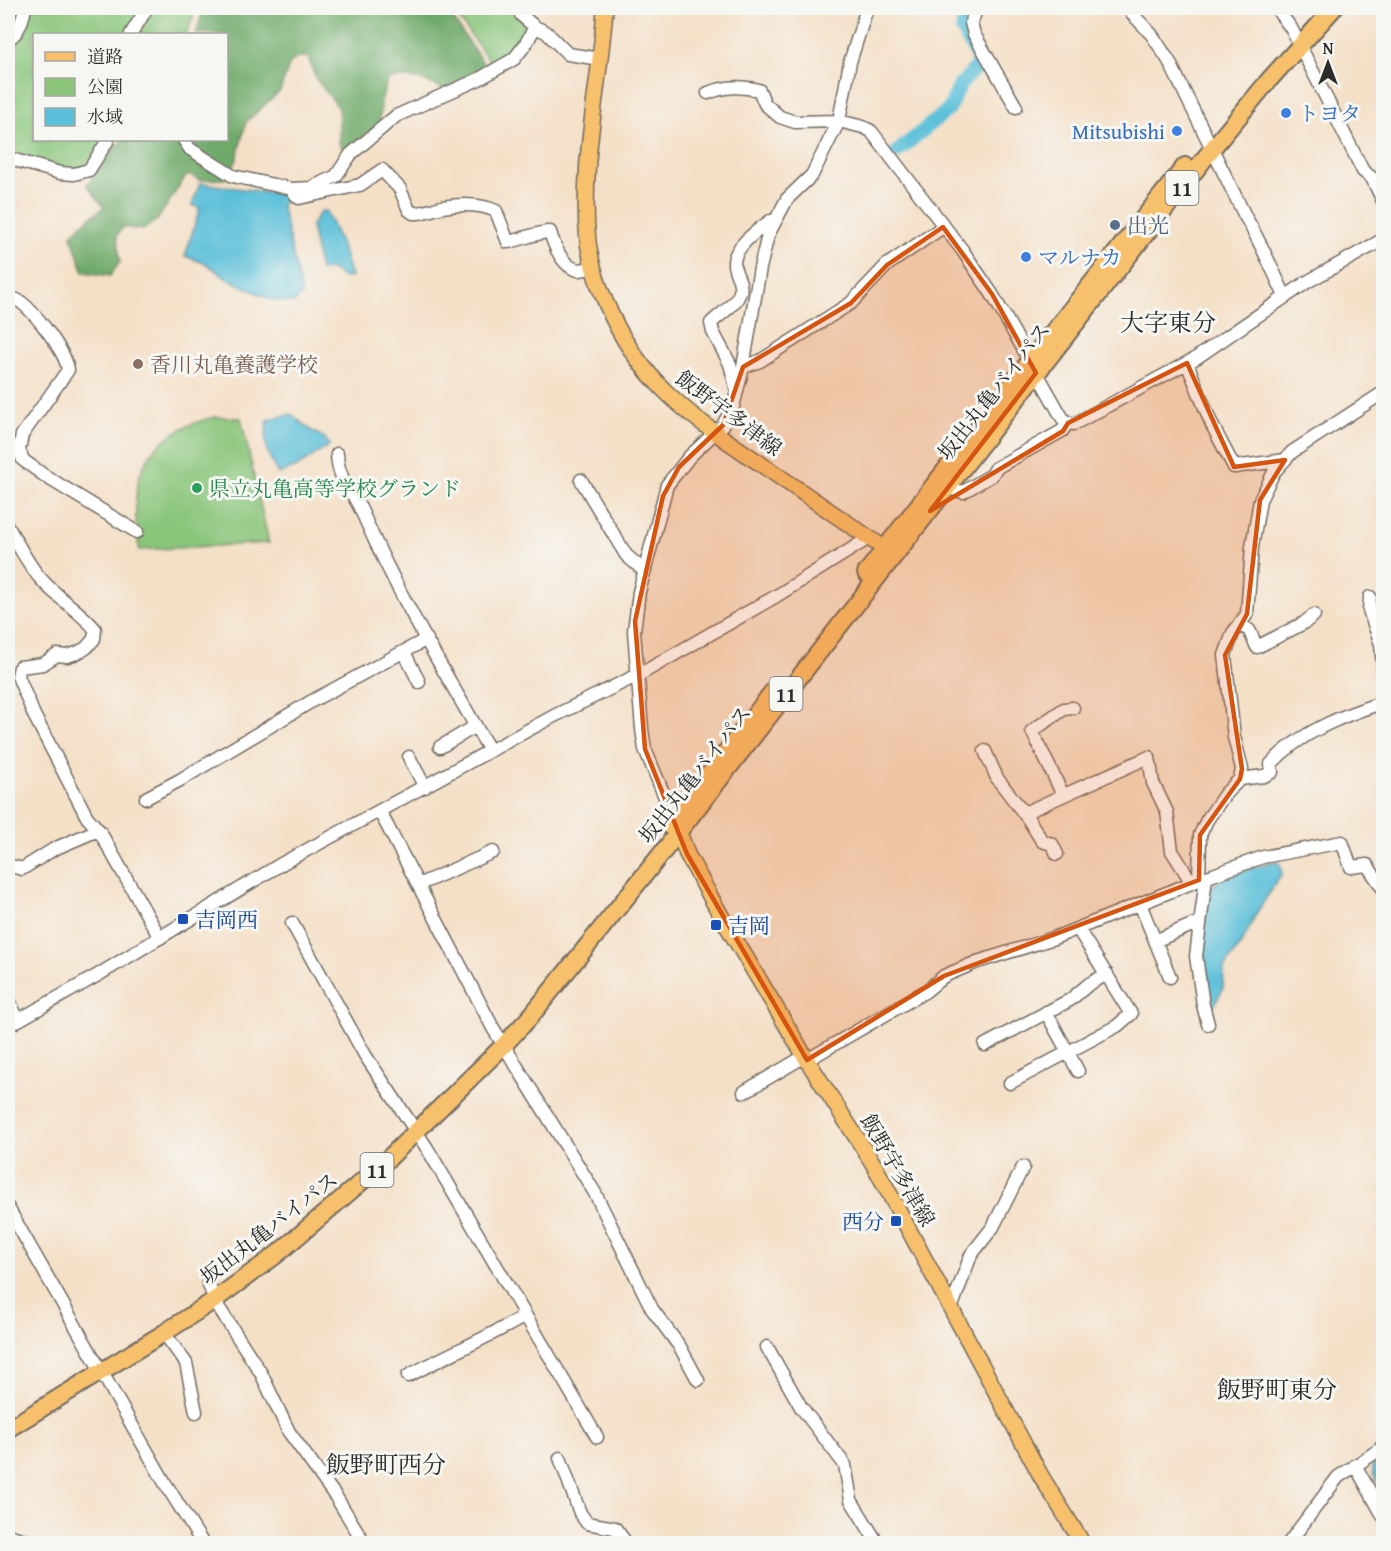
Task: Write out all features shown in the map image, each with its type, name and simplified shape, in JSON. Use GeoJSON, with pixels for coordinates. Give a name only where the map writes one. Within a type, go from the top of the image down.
{"type":"FeatureCollection","features":[{"type":"Feature","properties":{"kind":"highway","name":"坂出丸亀バイパス"},"geometry":{"type":"LineString","coordinates":[[8,1417],[164,1333],[212,1291],[298,1224],[414,1128],[473,1062],[500,1041],[525,1007],[757,728],[889,552],[1033,367],[1209,144],[1297,40],[1319,8]]}},
{"type":"Feature","properties":{"kind":"highway","name":"坂出丸亀バイパス"},"geometry":{"type":"LineString","coordinates":[[1297,40],[1334,8]]}},
{"type":"Feature","properties":{"kind":"highway","name":"坂出丸亀バイパス"},"geometry":{"type":"LineString","coordinates":[[889,552],[947,488],[1033,367]]}},
{"type":"Feature","properties":{"kind":"highway","name":"坂出丸亀バイパス"},"geometry":{"type":"LineString","coordinates":[[8,1429],[212,1291]]}},
{"type":"Feature","properties":{"kind":"main road","name":"飯野宇多津線"},"geometry":{"type":"LineString","coordinates":[[605,8],[587,180],[588,242],[593,268],[615,326],[647,374],[678,404],[715,433],[889,552]]}},
{"type":"Feature","properties":{"kind":"main road","name":"飯野宇多津線"},"geometry":{"type":"LineString","coordinates":[[676,826],[687,854],[720,914],[806,1058],[874,1165],[1041,1476],[1083,1544]]}},
{"type":"Feature","properties":{"kind":"street"},"geometry":{"type":"LineString","coordinates":[[8,39],[17,32],[25,8]]}},
{"type":"Feature","properties":{"kind":"street"},"geometry":{"type":"LineString","coordinates":[[132,33],[147,8]]}},
{"type":"Feature","properties":{"kind":"street"},"geometry":{"type":"LineString","coordinates":[[676,826],[645,749],[634,631],[639,592],[667,484],[690,456],[723,425],[733,407],[743,367],[764,249],[774,221],[787,199],[812,175],[839,122],[850,62],[867,8]]}},
{"type":"Feature","properties":{"kind":"street"},"geometry":{"type":"LineString","coordinates":[[977,8],[971,23],[974,34],[1016,107]]}},
{"type":"Feature","properties":{"kind":"street"},"geometry":{"type":"LineString","coordinates":[[1127,8],[1160,44],[1245,216],[1259,239],[1285,296]]}},
{"type":"Feature","properties":{"kind":"street"},"geometry":{"type":"LineString","coordinates":[[1276,8],[1297,40],[1363,171],[1372,178],[1383,203]]}},
{"type":"Feature","properties":{"kind":"street"},"geometry":{"type":"LineString","coordinates":[[521,15],[535,27],[546,32],[568,54],[600,59]]}},
{"type":"Feature","properties":{"kind":"street"},"geometry":{"type":"LineString","coordinates":[[185,141],[190,149],[233,176],[292,189],[311,188],[336,176],[351,154],[396,116],[479,79],[514,58],[525,45],[535,27]]}},
{"type":"Feature","properties":{"kind":"street"},"geometry":{"type":"LineString","coordinates":[[708,93],[741,86],[759,90],[765,104],[780,117],[795,122],[839,122],[871,131],[963,251],[992,294],[1063,419],[1068,423],[1074,424],[1218,345],[1285,296],[1329,268],[1383,239]]}},
{"type":"Feature","properties":{"kind":"street"},"geometry":{"type":"LineString","coordinates":[[8,158],[60,173],[74,174],[89,170],[107,141]]}},
{"type":"Feature","properties":{"kind":"street"},"geometry":{"type":"LineString","coordinates":[[292,189],[299,198],[332,192],[360,185],[382,170],[400,189],[408,210],[413,213],[442,207],[485,206],[495,212],[508,242],[550,232],[560,256],[568,265],[578,270],[593,268]]}},
{"type":"Feature","properties":{"kind":"street"},"geometry":{"type":"LineString","coordinates":[[737,392],[730,364],[713,332],[711,323],[735,302],[741,291],[734,264],[738,253],[750,236],[770,221],[774,221]]}},
{"type":"Feature","properties":{"kind":"street"},"geometry":{"type":"LineString","coordinates":[[743,367],[760,361],[851,303],[887,265],[943,227]]}},
{"type":"Feature","properties":{"kind":"street"},"geometry":{"type":"LineString","coordinates":[[8,296],[20,301],[47,331],[67,363],[68,370],[22,435],[19,450],[23,460],[137,532]]}},
{"type":"Feature","properties":{"kind":"street"},"geometry":{"type":"LineString","coordinates":[[1187,363],[1212,425],[1234,467],[1285,460]]}},
{"type":"Feature","properties":{"kind":"street"},"geometry":{"type":"LineString","coordinates":[[1208,1024],[1196,956],[1200,835],[1207,820],[1225,794],[1240,779],[1242,762],[1234,737],[1225,655],[1229,641],[1247,614],[1252,547],[1260,500],[1274,472],[1292,452],[1383,392]]}},
{"type":"Feature","properties":{"kind":"street"},"geometry":{"type":"LineString","coordinates":[[947,488],[963,492],[992,475],[996,468],[1062,431],[1068,423]]}},
{"type":"Feature","properties":{"kind":"street"},"geometry":{"type":"LineString","coordinates":[[337,454],[338,469],[362,511],[367,527],[385,563],[490,751]]}},
{"type":"Feature","properties":{"kind":"street"},"geometry":{"type":"LineString","coordinates":[[581,480],[626,555],[644,571]]}},
{"type":"Feature","properties":{"kind":"street"},"geometry":{"type":"LineString","coordinates":[[8,527],[41,579],[65,603],[84,616],[95,629],[94,639],[86,648],[67,656],[57,655],[43,664],[20,667],[18,676],[34,715],[87,817],[98,830],[160,938]]}},
{"type":"Feature","properties":{"kind":"street"},"geometry":{"type":"LineString","coordinates":[[8,998],[13,1023],[160,938],[283,863],[554,716],[638,674],[778,595],[869,538]]}},
{"type":"Feature","properties":{"kind":"street"},"geometry":{"type":"LineString","coordinates":[[1370,597],[1369,610],[1381,644],[1383,677]]}},
{"type":"Feature","properties":{"kind":"street"},"geometry":{"type":"LineString","coordinates":[[1240,625],[1249,630],[1257,647],[1304,623],[1314,615]]}},
{"type":"Feature","properties":{"kind":"street"},"geometry":{"type":"LineString","coordinates":[[146,798],[312,701],[427,639]]}},
{"type":"Feature","properties":{"kind":"street"},"geometry":{"type":"LineString","coordinates":[[404,652],[419,682]]}},
{"type":"Feature","properties":{"kind":"street"},"geometry":{"type":"LineString","coordinates":[[1240,779],[1258,777],[1272,772],[1271,764],[1293,745],[1347,714],[1383,702]]}},
{"type":"Feature","properties":{"kind":"street"},"geometry":{"type":"LineString","coordinates":[[1063,795],[1032,731],[1064,710],[1073,708]]}},
{"type":"Feature","properties":{"kind":"street"},"geometry":{"type":"LineString","coordinates":[[440,747],[476,726]]}},
{"type":"Feature","properties":{"kind":"street"},"geometry":{"type":"LineString","coordinates":[[985,751],[997,778],[1042,841],[1052,844],[1057,854]]}},
{"type":"Feature","properties":{"kind":"street"},"geometry":{"type":"LineString","coordinates":[[409,757],[425,787]]}},
{"type":"Feature","properties":{"kind":"street"},"geometry":{"type":"LineString","coordinates":[[1024,813],[1149,757],[1153,783],[1167,812],[1172,851],[1199,880]]}},
{"type":"Feature","properties":{"kind":"street"},"geometry":{"type":"LineString","coordinates":[[380,812],[500,1041],[595,1193],[652,1309],[680,1347],[698,1380]]}},
{"type":"Feature","properties":{"kind":"street"},"geometry":{"type":"LineString","coordinates":[[8,865],[22,869],[63,844],[98,830]]}},
{"type":"Feature","properties":{"kind":"street"},"geometry":{"type":"LineString","coordinates":[[744,1092],[926,991],[944,976],[977,962],[1054,938],[1199,880],[1263,858],[1342,842],[1351,867],[1367,865],[1383,890]]}},
{"type":"Feature","properties":{"kind":"street"},"geometry":{"type":"LineString","coordinates":[[418,885],[493,852]]}},
{"type":"Feature","properties":{"kind":"street"},"geometry":{"type":"LineString","coordinates":[[1140,904],[1170,977]]}},
{"type":"Feature","properties":{"kind":"street"},"geometry":{"type":"LineString","coordinates":[[292,923],[365,1055],[414,1128],[597,1437]]}},
{"type":"Feature","properties":{"kind":"street"},"geometry":{"type":"LineString","coordinates":[[1155,941],[1192,925]]}},
{"type":"Feature","properties":{"kind":"street"},"geometry":{"type":"LineString","coordinates":[[1010,1083],[1117,1026],[1131,1014],[1078,929]]}},
{"type":"Feature","properties":{"kind":"street"},"geometry":{"type":"LineString","coordinates":[[985,1045],[1070,1000],[1089,984],[1107,974]]}},
{"type":"Feature","properties":{"kind":"street"},"geometry":{"type":"LineString","coordinates":[[1047,1012],[1078,1071]]}},
{"type":"Feature","properties":{"kind":"street"},"geometry":{"type":"LineString","coordinates":[[951,1309],[971,1255],[993,1227],[1023,1167]]}},
{"type":"Feature","properties":{"kind":"street"},"geometry":{"type":"LineString","coordinates":[[8,1208],[165,1483],[203,1544]]}},
{"type":"Feature","properties":{"kind":"street"},"geometry":{"type":"LineString","coordinates":[[212,1291],[217,1305],[261,1373],[289,1432],[336,1497],[365,1544]]}},
{"type":"Feature","properties":{"kind":"street"},"geometry":{"type":"LineString","coordinates":[[408,1376],[496,1333],[525,1316]]}},
{"type":"Feature","properties":{"kind":"street"},"geometry":{"type":"LineString","coordinates":[[164,1333],[186,1364],[196,1412]]}},
{"type":"Feature","properties":{"kind":"street"},"geometry":{"type":"LineString","coordinates":[[766,1347],[801,1407],[845,1465],[851,1500],[878,1544]]}},
{"type":"Feature","properties":{"kind":"street"},"geometry":{"type":"LineString","coordinates":[[1288,1544],[1338,1477],[1379,1450],[1383,1444]]}},
{"type":"Feature","properties":{"kind":"street"},"geometry":{"type":"LineString","coordinates":[[560,1458],[580,1513],[587,1523],[615,1528],[627,1544]]}},
{"type":"Feature","properties":{"kind":"street"},"geometry":{"type":"LineString","coordinates":[[1355,1465],[1383,1517]]}},
{"type":"Feature","properties":{"kind":"street"},"geometry":{"type":"LineString","coordinates":[[8,1535],[37,1544]]}},
{"type":"Feature","properties":{"kind":"highlighted area"},"geometry":{"type":"Polygon","coordinates":[[[943,227],[992,294],[1036,373],[930,511],[1063,431],[1068,423],[1187,363],[1234,467],[1285,460],[1260,500],[1247,614],[1225,655],[1242,769],[1240,779],[1200,835],[1199,880],[944,976],[807,1060],[687,854],[645,749],[635,621],[663,496],[679,467],[723,425],[743,367],[851,303],[887,265],[943,227]]]}},
{"type":"Feature","properties":{"kind":"green space"},"geometry":{"type":"Polygon","coordinates":[[[21,8],[196,8],[187,33],[33,33],[33,141],[111,141],[86,175],[8,163],[8,35],[14,30],[21,8]]]}},
{"type":"Feature","properties":{"kind":"green space"},"geometry":{"type":"Polygon","coordinates":[[[204,8],[458,8],[453,19],[487,69],[444,90],[417,79],[388,79],[381,101],[380,122],[345,153],[339,142],[339,108],[316,79],[308,57],[298,57],[290,63],[280,91],[246,122],[236,162],[225,179],[199,180],[191,175],[185,177],[158,219],[143,230],[123,227],[117,235],[120,262],[110,276],[84,272],[71,236],[83,223],[104,207],[87,185],[120,141],[138,141],[152,147],[167,141],[228,141],[228,33],[196,33],[204,8]]]}},
{"type":"Feature","properties":{"kind":"green space"},"geometry":{"type":"Polygon","coordinates":[[[465,8],[513,8],[530,28],[513,56],[494,67],[458,17],[465,8]]]}},
{"type":"Feature","properties":{"kind":"green space","name":"県立丸亀高等学校グランド"},"geometry":{"type":"Polygon","coordinates":[[[214,417],[241,418],[269,543],[139,550],[136,493],[145,463],[169,436],[190,425],[214,417]]]}},
{"type":"Feature","properties":{"kind":"water"},"geometry":{"type":"Polygon","coordinates":[[[200,183],[265,192],[284,192],[286,201],[281,203],[302,295],[293,303],[272,300],[226,278],[207,264],[185,256],[200,208],[192,205],[200,183]]]}},
{"type":"Feature","properties":{"kind":"water"},"geometry":{"type":"Polygon","coordinates":[[[321,211],[326,211],[342,247],[351,277],[345,278],[329,269],[320,271],[311,226],[321,211]]]}},
{"type":"Feature","properties":{"kind":"water"},"geometry":{"type":"Polygon","coordinates":[[[291,414],[325,438],[329,445],[297,467],[278,474],[267,448],[268,420],[291,414]]]}},
{"type":"Feature","properties":{"kind":"water"},"geometry":{"type":"Polygon","coordinates":[[[1274,861],[1280,864],[1282,873],[1256,914],[1243,941],[1224,968],[1223,988],[1214,1006],[1208,1006],[1201,955],[1208,895],[1212,886],[1223,878],[1274,861]]]}},
{"type":"Feature","properties":{"kind":"water"},"geometry":{"type":"Polygon","coordinates":[[[1383,1456],[1383,1496],[1372,1465],[1383,1456]]]}},
{"type":"Feature","properties":{"kind":"waterway"},"geometry":{"type":"LineString","coordinates":[[897,152],[949,109],[960,85],[978,65],[977,56],[962,29],[969,8]]}},
{"type":"Feature","properties":{"kind":"waterway"},"geometry":{"type":"LineString","coordinates":[[8,1542],[13,1544]]}},
{"type":"Feature","properties":{"kind":"place","name":"トヨタ"},"geometry":{"type":"Point","coordinates":[1286,113]}},
{"type":"Feature","properties":{"kind":"place","name":"Mitsubishi"},"geometry":{"type":"Point","coordinates":[1177,131]}},
{"type":"Feature","properties":{"kind":"place","name":"出光"},"geometry":{"type":"Point","coordinates":[1115,225]}},
{"type":"Feature","properties":{"kind":"place","name":"マルナカ"},"geometry":{"type":"Point","coordinates":[1026,257]}},
{"type":"Feature","properties":{"kind":"place","name":"香川丸亀養護学校"},"geometry":{"type":"Point","coordinates":[138,364]}},
{"type":"Feature","properties":{"kind":"place","name":"県立丸亀高等学校グランド"},"geometry":{"type":"Point","coordinates":[197,488]}},
{"type":"Feature","properties":{"kind":"place","name":"吉岡西"},"geometry":{"type":"Point","coordinates":[183,919]}},
{"type":"Feature","properties":{"kind":"place","name":"吉岡"},"geometry":{"type":"Point","coordinates":[716,925]}},
{"type":"Feature","properties":{"kind":"place","name":"西分"},"geometry":{"type":"Point","coordinates":[896,1221]}},
{"type":"Feature","properties":{"kind":"district","name":"大字東分"},"geometry":{"type":"Point","coordinates":[1168,322]}},
{"type":"Feature","properties":{"kind":"district","name":"飯野町東分"},"geometry":{"type":"Point","coordinates":[1277,1389]}},
{"type":"Feature","properties":{"kind":"district","name":"飯野町西分"},"geometry":{"type":"Point","coordinates":[386,1464]}}]}
